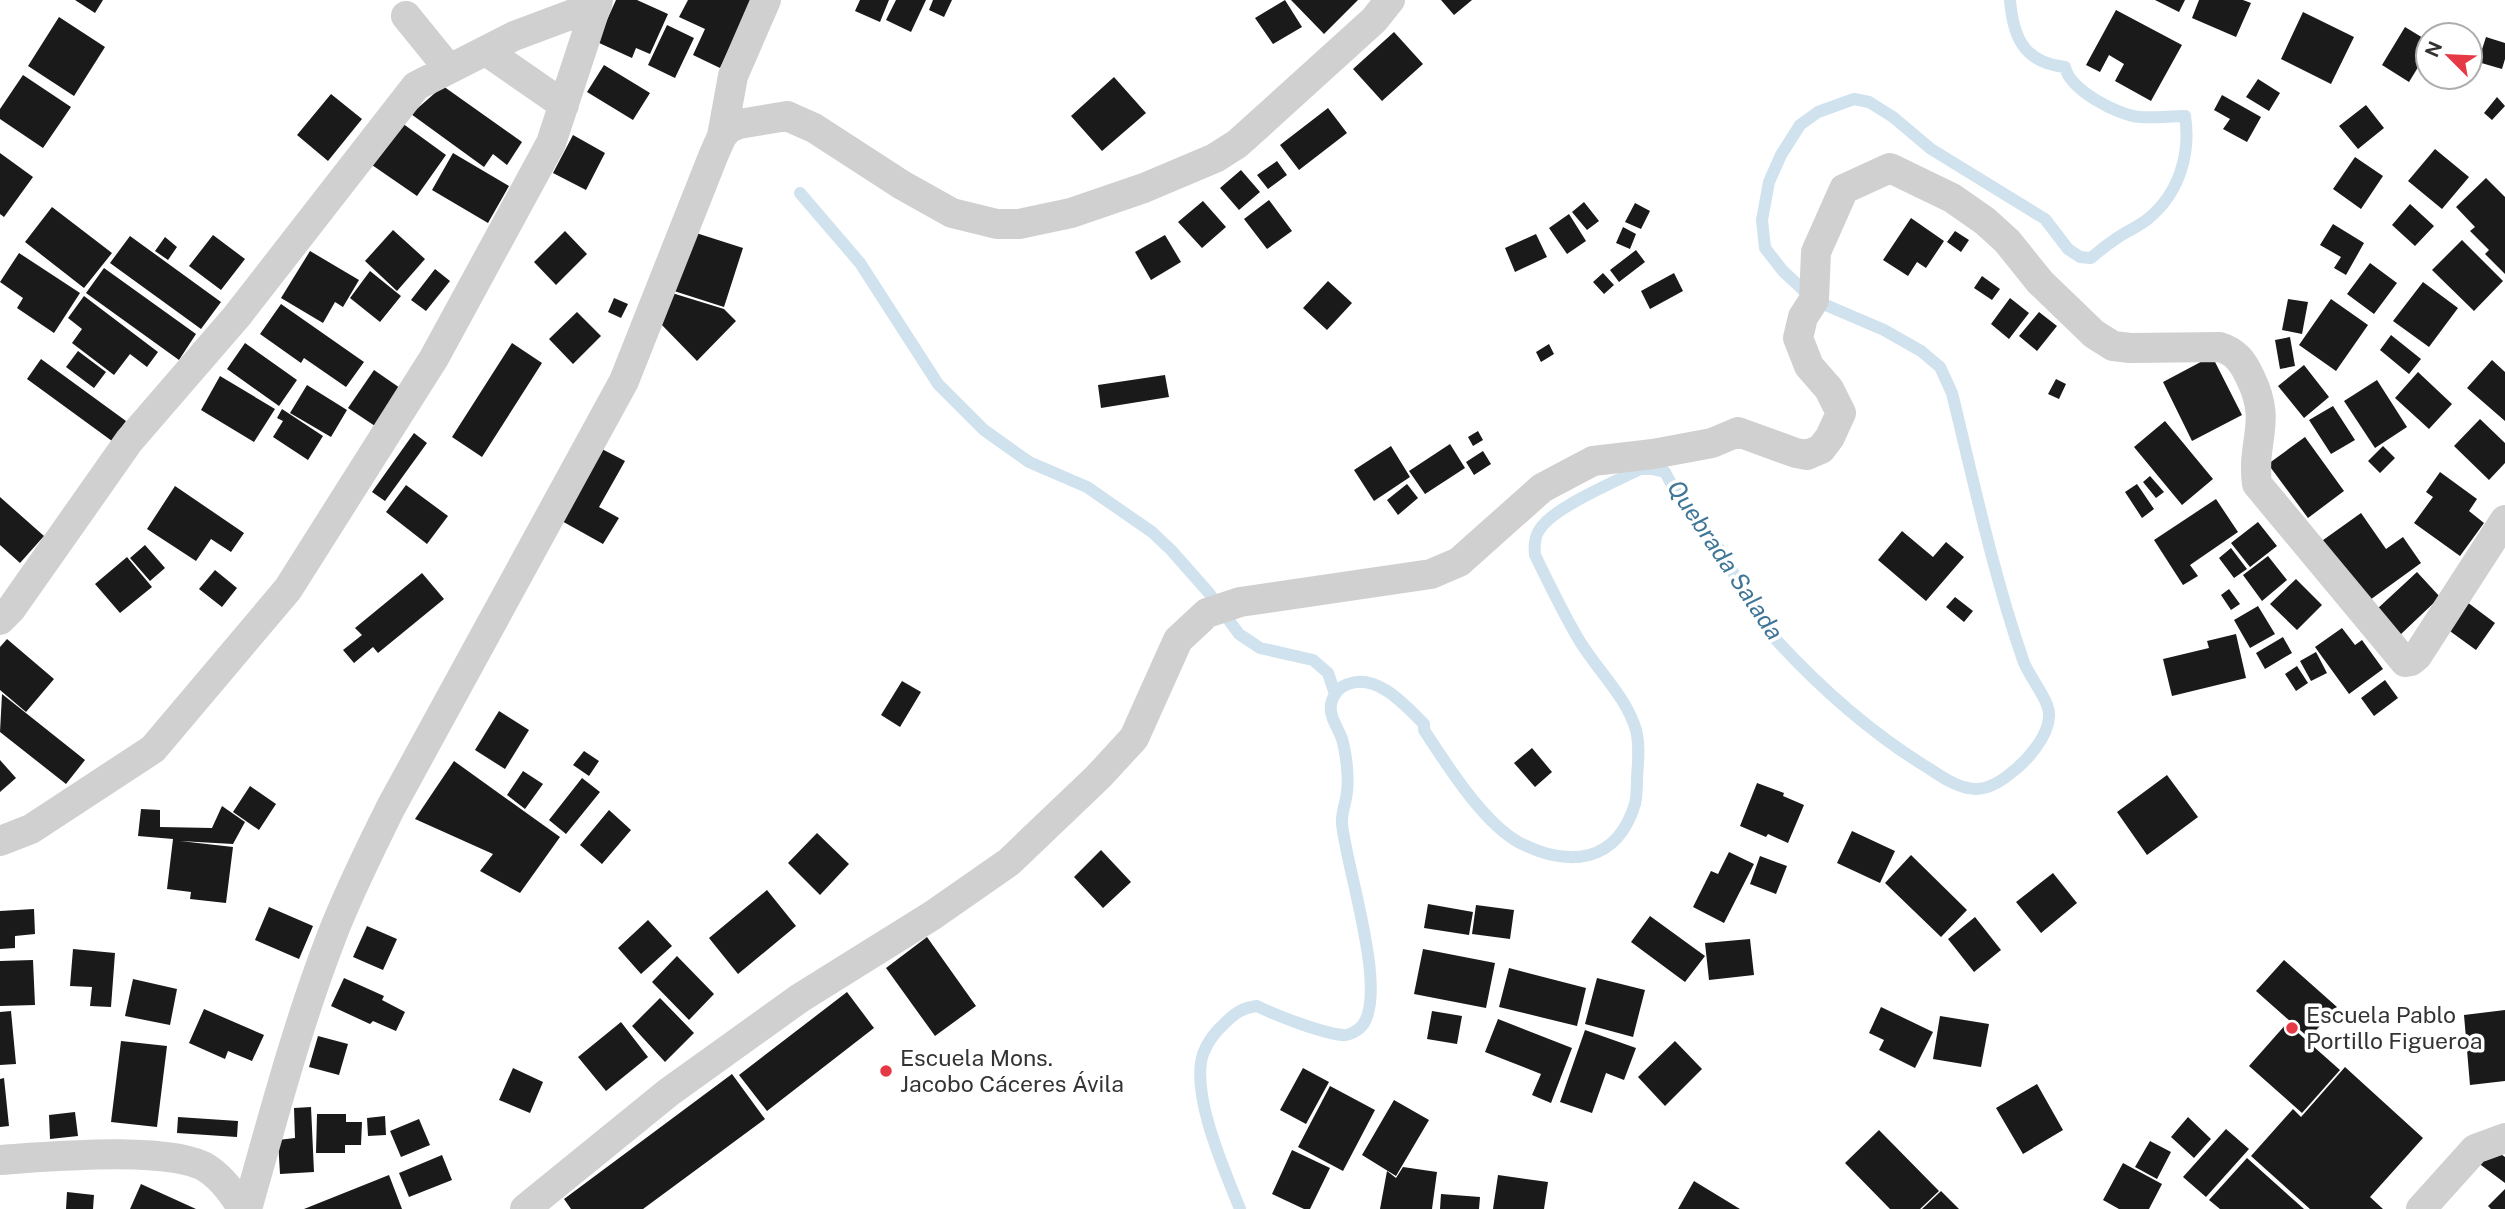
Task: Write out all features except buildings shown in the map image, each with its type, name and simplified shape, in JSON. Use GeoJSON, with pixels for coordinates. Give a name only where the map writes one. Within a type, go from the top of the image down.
{"type":"FeatureCollection","features":[{"type":"Feature","properties":{"kind":"street"},"geometry":{"type":"LineString","coordinates":[[245,1209],[330,939],[356,877],[391,807],[624,381],[722,136],[733,76],[766,0]]}},
{"type":"Feature","properties":{"kind":"street"},"geometry":{"type":"LineString","coordinates":[[722,136],[729,128],[738,124],[787,116],[814,128],[902,185],[952,212],[997,225],[1019,225],[1071,213],[1144,188],[1215,158],[1237,144],[1256,127],[1374,20],[1390,0]]}},
{"type":"Feature","properties":{"kind":"street"},"geometry":{"type":"LineString","coordinates":[[0,620],[11,609],[129,441],[237,316],[416,86],[514,36],[597,2]]}},
{"type":"Feature","properties":{"kind":"street"},"geometry":{"type":"LineString","coordinates":[[0,841],[31,829],[153,749],[288,589],[434,358],[551,143],[597,2]]}},
{"type":"Feature","properties":{"kind":"street"},"geometry":{"type":"LineString","coordinates":[[406,16],[449,69]]}},
{"type":"Feature","properties":{"kind":"street"},"geometry":{"type":"LineString","coordinates":[[486,51],[564,105]]}},
{"type":"Feature","properties":{"kind":"street"},"geometry":{"type":"LineString","coordinates":[[525,1209],[669,1092],[778,1014],[933,915],[1009,862],[1098,777],[1134,738],[1178,640],[1207,613],[1237,603],[1431,573],[1459,562],[1542,488],[1593,461],[1712,443],[1738,432],[1796,453],[1807,455],[1821,449],[1841,413],[1829,389],[1809,366],[1798,338],[1803,317],[1814,300],[1816,252],[1844,189],[1890,168],[1952,198],[1985,221],[2007,241],[2039,282],[2094,334],[2113,345],[2130,348],[2220,347],[2232,351],[2244,365],[2257,391],[2262,415],[2261,439],[2255,465],[2257,484],[2405,662],[2417,656],[2505,520]]}},
{"type":"Feature","properties":{"kind":"street"},"geometry":{"type":"LineString","coordinates":[[2421,1209],[2475,1149],[2505,1138]]}},
{"type":"Feature","properties":{"kind":"street"},"geometry":{"type":"LineString","coordinates":[[0,1160],[59,1156],[172,1156],[206,1168],[224,1182],[245,1209]]}},
{"type":"Feature","properties":{"kind":"waterway","name":"Quebrada Salada"},"geometry":{"type":"LineString","coordinates":[[1240,1209],[1218,1154],[1201,1090],[1200,1071],[1209,1041],[1232,1016],[1257,1006],[1312,1028],[1345,1035],[1361,1027],[1369,1011],[1369,960],[1342,824],[1348,786],[1346,758],[1331,709],[1333,697],[1339,689],[1348,684],[1369,683],[1399,700],[1424,724],[1424,730],[1433,744],[1479,808],[1506,834],[1520,843],[1556,856],[1589,855],[1604,849],[1627,824],[1637,794],[1636,730],[1618,694],[1573,630],[1535,555],[1535,542],[1540,529],[1571,504],[1640,469],[1665,472],[1677,493],[1720,550],[1769,632],[1823,687],[1862,721],[1951,782],[1974,789],[1991,786],[2017,768],[2040,741],[2048,725],[2049,711],[2026,666],[2012,627],[1984,528],[1952,393],[1940,367],[1921,351],[1884,330],[1814,300],[1783,271],[1765,248],[1762,220],[1769,182],[1781,155],[1800,125],[1818,112],[1854,99],[1869,102],[1893,117],[1931,149],[2045,219],[2068,249],[2080,257],[2091,258],[2149,218],[2168,197],[2181,172],[2186,144],[2185,116],[2140,117],[2119,112],[2096,100],[2076,84],[2065,67],[2040,60],[2023,46],[2014,26],[2010,0]]}},
{"type":"Feature","properties":{"kind":"waterway"},"geometry":{"type":"LineString","coordinates":[[800,193],[860,263],[938,384],[984,430],[1029,462],[1087,487],[1152,532],[1209,593],[1239,634],[1260,648],[1313,660],[1328,673],[1335,694]]}},
{"type":"Feature","properties":{"kind":"place","name":"Escuela Pablo Portillo Figueroa"},"geometry":{"type":"Point","coordinates":[2292,1028]}},
{"type":"Feature","properties":{"kind":"place","name":"Escuela Mons. Jacobo Cáceres Ávila"},"geometry":{"type":"Point","coordinates":[886,1071]}}]}
